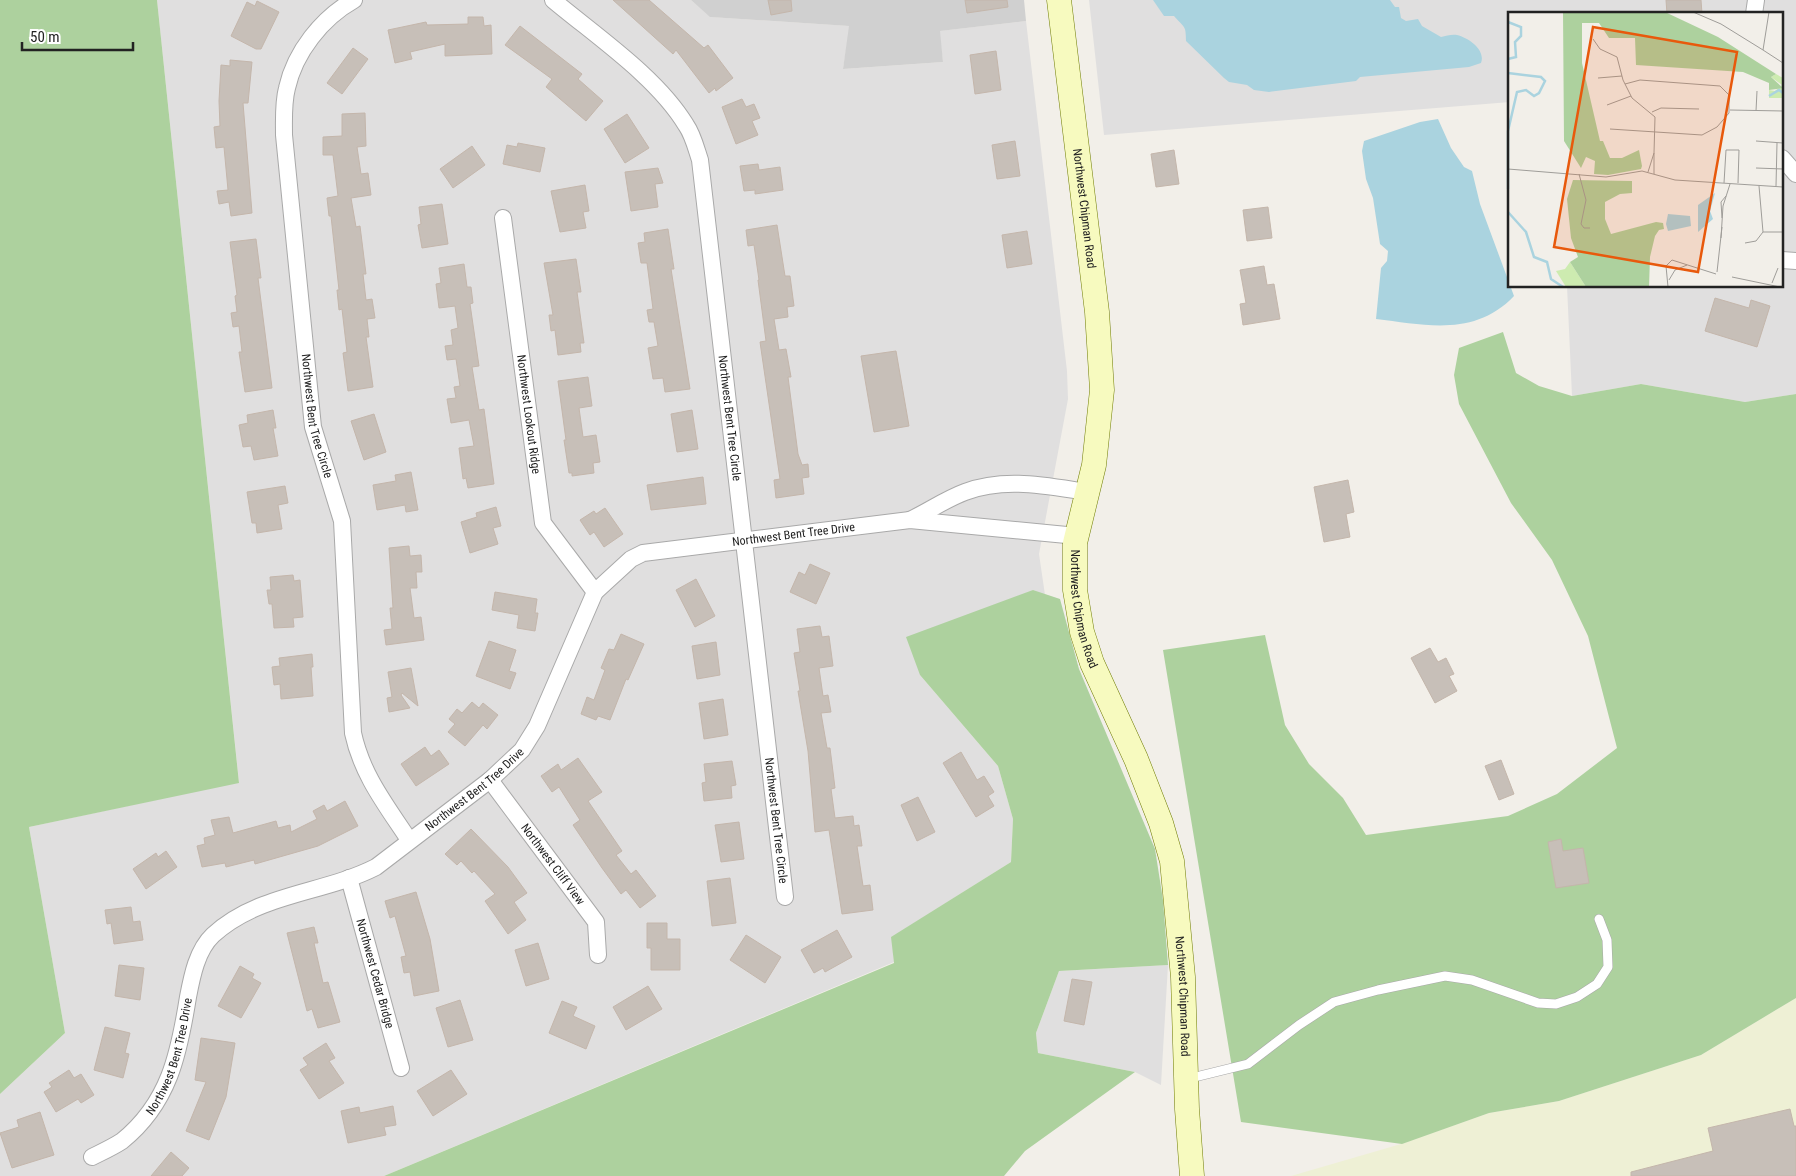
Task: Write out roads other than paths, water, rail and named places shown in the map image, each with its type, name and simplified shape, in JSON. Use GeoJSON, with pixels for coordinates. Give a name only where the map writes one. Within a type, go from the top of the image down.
{"type":"FeatureCollection","features":[{"type":"Feature","properties":{"kind":"main road","name":"Northwest Chipman Road"},"geometry":{"type":"LineString","coordinates":[[1059,0],[1097,312],[1102,390],[1096,456],[1077,536],[1074,566],[1077,610],[1082,632],[1095,670],[1140,768],[1161,823],[1172,861],[1183,977],[1192,1176]]}},
{"type":"Feature","properties":{"kind":"street","name":"Northwest Bent Tree Circle"},"geometry":{"type":"LineString","coordinates":[[354,0],[325,23],[312,37],[302,53],[287,88],[284,135],[313,427],[342,521],[353,733],[358,756],[368,778],[409,840]]}},
{"type":"Feature","properties":{"kind":"street","name":"Northwest Bent Tree Circle"},"geometry":{"type":"LineString","coordinates":[[553,0],[621,56],[669,100],[688,126],[700,160],[785,897]]}},
{"type":"Feature","properties":{"kind":"street"},"geometry":{"type":"LineString","coordinates":[[1784,161],[1796,174]]}},
{"type":"Feature","properties":{"kind":"street","name":"Northwest Lookout Ridge"},"geometry":{"type":"LineString","coordinates":[[503,218],[543,523],[595,592]]}},
{"type":"Feature","properties":{"kind":"street","name":"Northwest Bent Tree Drive"},"geometry":{"type":"LineString","coordinates":[[910,520],[965,492],[990,486],[1021,483],[1087,492]]}},
{"type":"Feature","properties":{"kind":"street","name":"Northwest Bent Tree Drive"},"geometry":{"type":"LineString","coordinates":[[92,1157],[121,1141],[157,1104],[164,1092],[180,1046],[190,986],[205,944],[214,935],[252,909],[349,878],[376,867],[490,780],[522,750],[538,726],[595,592],[631,559],[643,553],[910,520],[1077,536]]}},
{"type":"Feature","properties":{"kind":"street","name":"Northwest Cliff View"},"geometry":{"type":"LineString","coordinates":[[490,780],[596,922],[598,955]]}},
{"type":"Feature","properties":{"kind":"street","name":"Northwest Cedar Bridge"},"geometry":{"type":"LineString","coordinates":[[349,878],[401,1068]]}},
{"type":"Feature","properties":{"kind":"lane"},"geometry":{"type":"LineString","coordinates":[[1187,1079],[1248,1064],[1299,1025],[1334,1002],[1378,990],[1445,976],[1472,980],[1538,1003],[1556,1004],[1578,997],[1597,984],[1608,967],[1607,940],[1599,919]]}},
{"type":"Feature","properties":{"kind":"water"},"geometry":{"type":"Polygon","coordinates":[[[1153,0],[1390,0],[1395,7],[1399,7],[1401,18],[1406,21],[1418,19],[1422,26],[1441,37],[1455,35],[1467,39],[1479,49],[1482,58],[1481,63],[1469,67],[1360,77],[1356,81],[1269,92],[1254,90],[1247,85],[1229,82],[1224,78],[1186,41],[1185,29],[1174,16],[1164,16],[1153,0]]]}},
{"type":"Feature","properties":{"kind":"water"},"geometry":{"type":"Polygon","coordinates":[[[1438,119],[1451,148],[1464,167],[1472,171],[1480,204],[1508,280],[1508,288],[1511,288],[1514,296],[1499,309],[1483,318],[1466,323],[1431,325],[1376,319],[1381,268],[1387,261],[1388,251],[1380,244],[1373,198],[1366,179],[1362,151],[1364,141],[1420,122],[1438,119]]]}}]}
